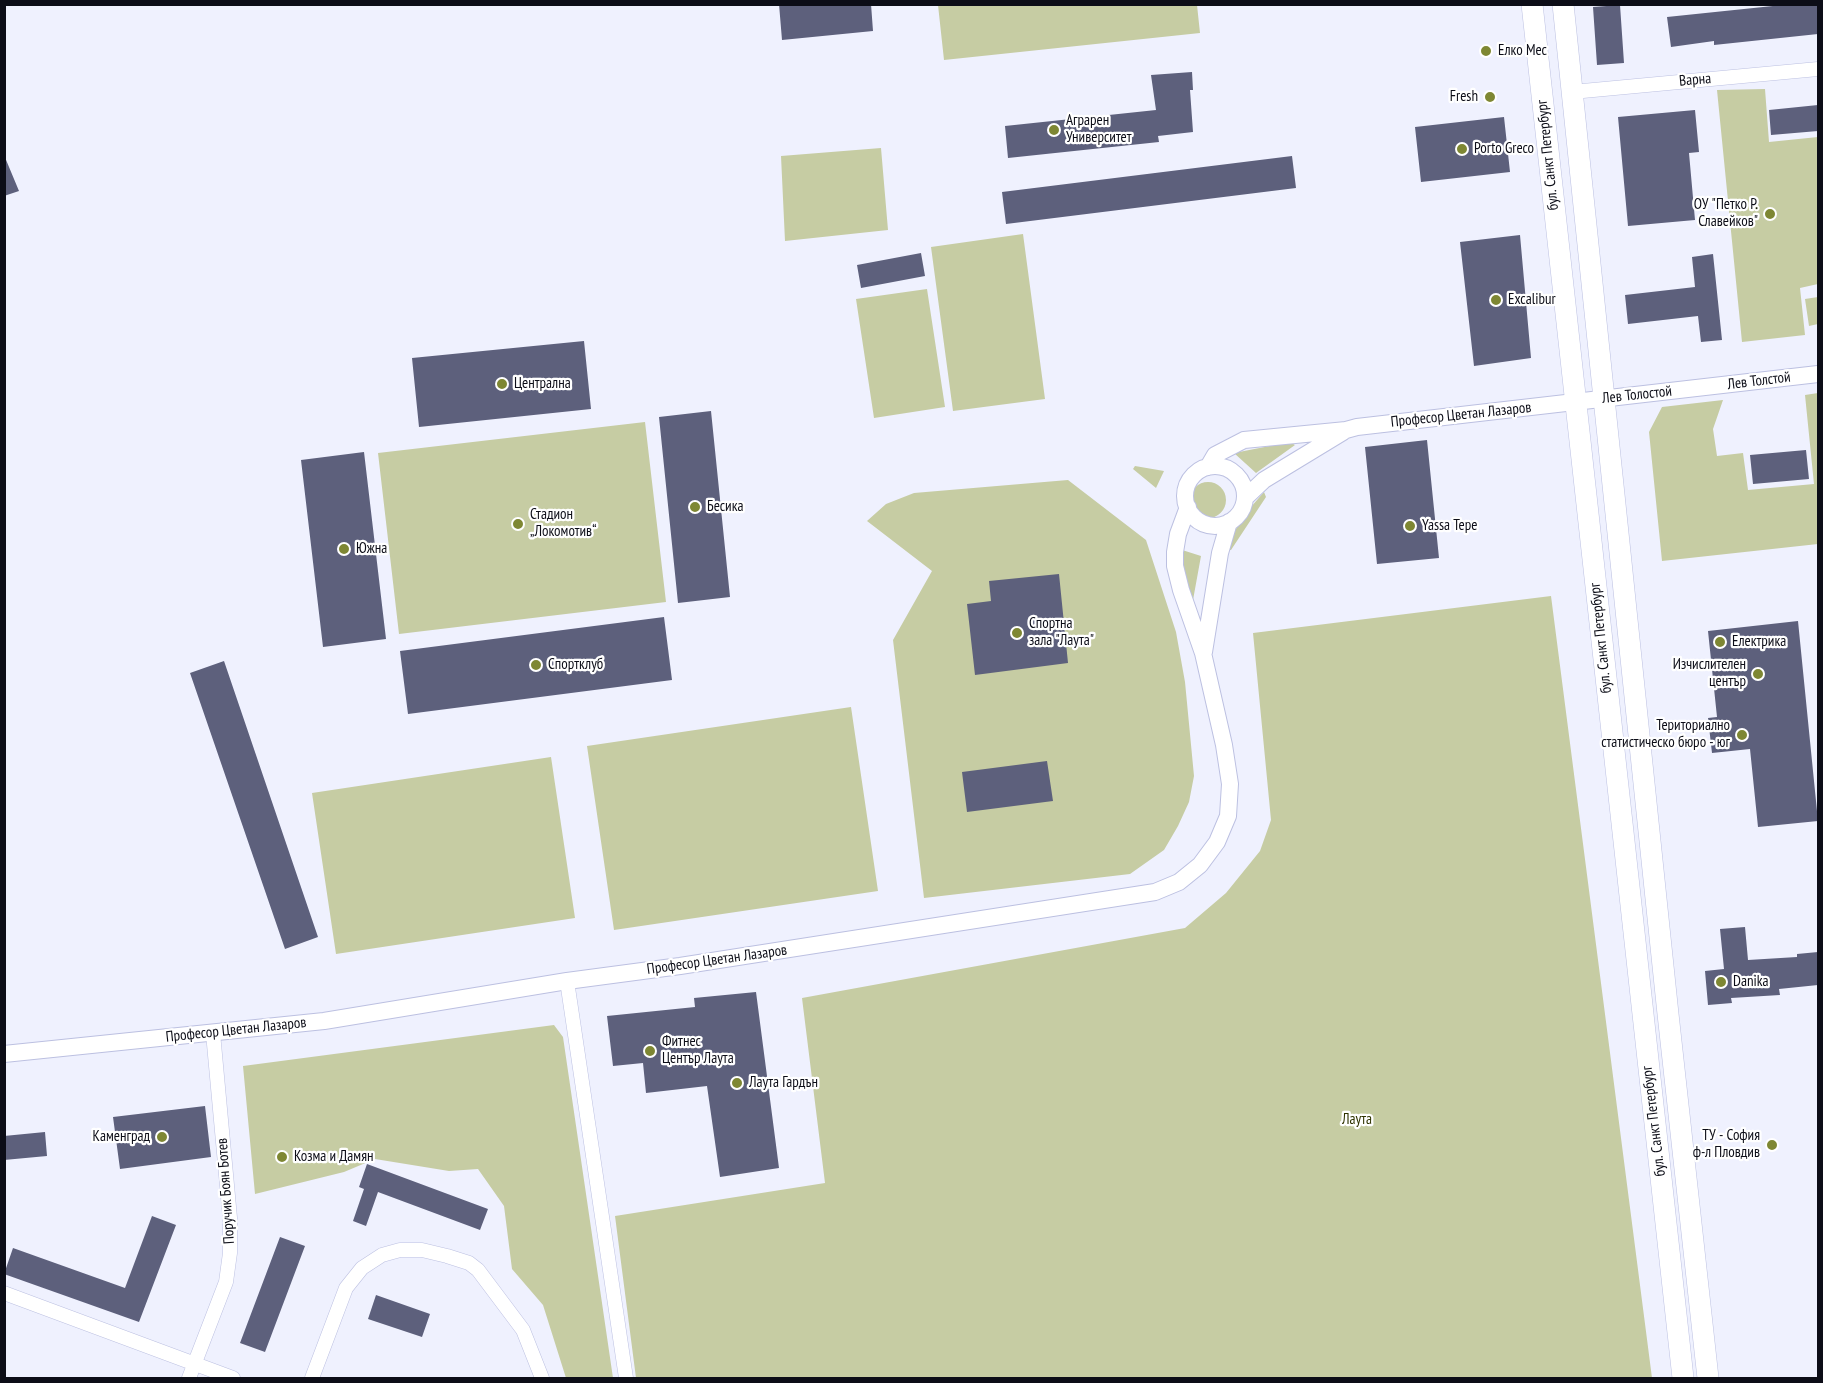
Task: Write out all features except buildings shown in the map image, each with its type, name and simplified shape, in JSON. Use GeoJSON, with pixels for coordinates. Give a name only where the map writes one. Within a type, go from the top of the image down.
{"type":"FeatureCollection","features":[{"type":"Feature","properties":{"kind":"main road","name":"бул. Санкт Петербург"},"geometry":{"type":"LineString","coordinates":[[1532,4],[1683,1378]]}},
{"type":"Feature","properties":{"kind":"main road","name":"бул. Санкт Петербург"},"geometry":{"type":"LineString","coordinates":[[1563,4],[1708,1378]]}},
{"type":"Feature","properties":{"kind":"street","name":"Варна"},"geometry":{"type":"LineString","coordinates":[[1572,92],[1818,69]]}},
{"type":"Feature","properties":{"kind":"street","name":"Лев Толстой"},"geometry":{"type":"LineString","coordinates":[[1699,388],[1818,374]]}},
{"type":"Feature","properties":{"kind":"street","name":"Лев Толостой"},"geometry":{"type":"LineString","coordinates":[[1575,402],[1699,388]]}},
{"type":"Feature","properties":{"kind":"street","name":"Професор Цветан Лазаров"},"geometry":{"type":"LineString","coordinates":[[1208,467],[1215,455],[1244,440],[1575,402]]}},
{"type":"Feature","properties":{"kind":"street","name":"Професор Цветан Лазаров"},"geometry":{"type":"LineString","coordinates":[[1245,498],[1264,480],[1346,430]]}},
{"type":"Feature","properties":{"kind":"street"},"geometry":{"type":"LineString","coordinates":[[1208,467],[1226,468],[1234,473],[1240,480],[1245,498],[1240,512],[1229,522],[1221,525],[1205,524],[1198,520],[1188,507],[1186,496],[1191,479],[1196,473],[1208,467]]}},
{"type":"Feature","properties":{"kind":"street","name":"Професор Цветан Лазаров"},"geometry":{"type":"LineString","coordinates":[[4,1054],[324,1021],[567,981],[680,966],[1144,894],[1179,882],[1200,865],[1217,842],[1228,816],[1230,784],[1224,745],[1203,653],[1175,566],[1174,552],[1188,507]]}},
{"type":"Feature","properties":{"kind":"street","name":"Професор Цветан Лазаров"},"geometry":{"type":"LineString","coordinates":[[1203,653],[1220,553],[1229,522]]}},
{"type":"Feature","properties":{"kind":"street"},"geometry":{"type":"LineString","coordinates":[[567,981],[626,1378]]}},
{"type":"Feature","properties":{"kind":"street","name":"Поручик Боян Ботев"},"geometry":{"type":"LineString","coordinates":[[189,1378],[226,1282],[230,1253],[230,1218],[213,1033]]}},
{"type":"Feature","properties":{"kind":"street"},"geometry":{"type":"LineString","coordinates":[[312,1378],[346,1288],[362,1268],[382,1255],[400,1250],[422,1250],[469,1263],[478,1270],[523,1330],[542,1378]]}},
{"type":"Feature","properties":{"kind":"street"},"geometry":{"type":"LineString","coordinates":[[4,1293],[233,1378]]}},
{"type":"Feature","properties":{"kind":"green space"},"geometry":{"type":"Polygon","coordinates":[[[938,5],[1197,5],[1200,33],[944,60],[938,5]]]}},
{"type":"Feature","properties":{"kind":"green space","name":"ОУ \"Петко Р. Славейков\""},"geometry":{"type":"Polygon","coordinates":[[[1765,89],[1769,142],[1818,137],[1818,284],[1800,288],[1805,335],[1742,342],[1717,90],[1765,89]]]}},
{"type":"Feature","properties":{"kind":"green space"},"geometry":{"type":"Polygon","coordinates":[[[881,148],[888,230],[785,241],[781,156],[881,148]]]}},
{"type":"Feature","properties":{"kind":"green space"},"geometry":{"type":"Polygon","coordinates":[[[1023,234],[1045,399],[953,411],[931,247],[1023,234]]]}},
{"type":"Feature","properties":{"kind":"green space"},"geometry":{"type":"Polygon","coordinates":[[[927,289],[945,407],[874,418],[856,299],[927,289]]]}},
{"type":"Feature","properties":{"kind":"green space"},"geometry":{"type":"Polygon","coordinates":[[[1818,297],[1818,324],[1809,326],[1805,299],[1818,297]]]}},
{"type":"Feature","properties":{"kind":"green space"},"geometry":{"type":"Polygon","coordinates":[[[1818,393],[1818,544],[1662,561],[1649,432],[1662,407],[1723,400],[1713,429],[1717,456],[1743,453],[1748,490],[1814,484],[1805,395],[1818,393]]]}},
{"type":"Feature","properties":{"kind":"green space"},"geometry":{"type":"Polygon","coordinates":[[[645,422],[666,602],[399,634],[378,453],[645,422]]]}},
{"type":"Feature","properties":{"kind":"green space"},"geometry":{"type":"Polygon","coordinates":[[[1290,442],[1295,445],[1256,473],[1234,453],[1290,442]]]}},
{"type":"Feature","properties":{"kind":"green space"},"geometry":{"type":"Polygon","coordinates":[[[1135,466],[1164,471],[1156,488],[1133,469],[1135,466]]]}},
{"type":"Feature","properties":{"kind":"green space"},"geometry":{"type":"Polygon","coordinates":[[[1068,480],[1146,540],[1176,632],[1185,682],[1194,776],[1189,802],[1164,850],[1130,874],[924,898],[893,640],[932,571],[867,521],[886,504],[914,493],[1068,480]]]}},
{"type":"Feature","properties":{"kind":"green space"},"geometry":{"type":"Polygon","coordinates":[[[1208,482],[1221,487],[1226,500],[1221,513],[1208,518],[1195,513],[1190,500],[1195,487],[1208,482]]]}},
{"type":"Feature","properties":{"kind":"green space"},"geometry":{"type":"Polygon","coordinates":[[[1264,492],[1266,497],[1231,550],[1224,550],[1244,515],[1264,492]]]}},
{"type":"Feature","properties":{"kind":"green space"},"geometry":{"type":"Polygon","coordinates":[[[1179,549],[1201,556],[1193,600],[1189,599],[1179,549]]]}},
{"type":"Feature","properties":{"kind":"green space","name":"Лаута"},"geometry":{"type":"Polygon","coordinates":[[[1551,596],[1652,1378],[636,1378],[615,1216],[825,1183],[802,998],[1185,928],[1226,893],[1260,851],[1271,820],[1253,633],[1551,596]]]}},
{"type":"Feature","properties":{"kind":"green space"},"geometry":{"type":"Polygon","coordinates":[[[851,707],[878,891],[614,930],[587,746],[851,707]]]}},
{"type":"Feature","properties":{"kind":"green space"},"geometry":{"type":"Polygon","coordinates":[[[551,757],[575,918],[336,954],[312,793],[551,757]]]}},
{"type":"Feature","properties":{"kind":"green space"},"geometry":{"type":"Polygon","coordinates":[[[554,1025],[563,1037],[613,1378],[566,1378],[543,1305],[512,1269],[504,1206],[478,1169],[449,1171],[375,1159],[344,1172],[255,1194],[243,1066],[554,1025]]]}},
{"type":"Feature","properties":{"kind":"place","name":"Елко Мес"},"geometry":{"type":"Point","coordinates":[1486,51]}},
{"type":"Feature","properties":{"kind":"place","name":"Fresh"},"geometry":{"type":"Point","coordinates":[1490,97]}},
{"type":"Feature","properties":{"kind":"place","name":"Аграрен Университет"},"geometry":{"type":"Point","coordinates":[1054,130]}},
{"type":"Feature","properties":{"kind":"place","name":"Porto Greco"},"geometry":{"type":"Point","coordinates":[1462,149]}},
{"type":"Feature","properties":{"kind":"place","name":"ОУ \"Петко Р. Славейков\""},"geometry":{"type":"Point","coordinates":[1770,214]}},
{"type":"Feature","properties":{"kind":"place","name":"Excalibur"},"geometry":{"type":"Point","coordinates":[1496,300]}},
{"type":"Feature","properties":{"kind":"place","name":"Централна"},"geometry":{"type":"Point","coordinates":[502,384]}},
{"type":"Feature","properties":{"kind":"place","name":"Бесика"},"geometry":{"type":"Point","coordinates":[695,507]}},
{"type":"Feature","properties":{"kind":"place","name":"Стадион „Локомотив“"},"geometry":{"type":"Point","coordinates":[518,524]}},
{"type":"Feature","properties":{"kind":"place","name":"Yassa Tepe"},"geometry":{"type":"Point","coordinates":[1410,526]}},
{"type":"Feature","properties":{"kind":"place","name":"Южна"},"geometry":{"type":"Point","coordinates":[344,549]}},
{"type":"Feature","properties":{"kind":"place","name":"Спортна зала \"Лаута\""},"geometry":{"type":"Point","coordinates":[1017,633]}},
{"type":"Feature","properties":{"kind":"place","name":"Електрика"},"geometry":{"type":"Point","coordinates":[1720,642]}},
{"type":"Feature","properties":{"kind":"place","name":"Спортклуб"},"geometry":{"type":"Point","coordinates":[536,665]}},
{"type":"Feature","properties":{"kind":"place","name":"Изчислителен център"},"geometry":{"type":"Point","coordinates":[1758,674]}},
{"type":"Feature","properties":{"kind":"place","name":"Териториално статистическо бюро - юг"},"geometry":{"type":"Point","coordinates":[1742,735]}},
{"type":"Feature","properties":{"kind":"place","name":"Danika"},"geometry":{"type":"Point","coordinates":[1721,982]}},
{"type":"Feature","properties":{"kind":"place","name":"Фитнес Център Лаута"},"geometry":{"type":"Point","coordinates":[650,1051]}},
{"type":"Feature","properties":{"kind":"place","name":"Лаута Гардън"},"geometry":{"type":"Point","coordinates":[737,1083]}},
{"type":"Feature","properties":{"kind":"place","name":"Каменград"},"geometry":{"type":"Point","coordinates":[162,1137]}},
{"type":"Feature","properties":{"kind":"place","name":"ТУ - София ф-л Пловдив"},"geometry":{"type":"Point","coordinates":[1772,1145]}},
{"type":"Feature","properties":{"kind":"place","name":"Козма и Дамян"},"geometry":{"type":"Point","coordinates":[282,1157]}}]}
